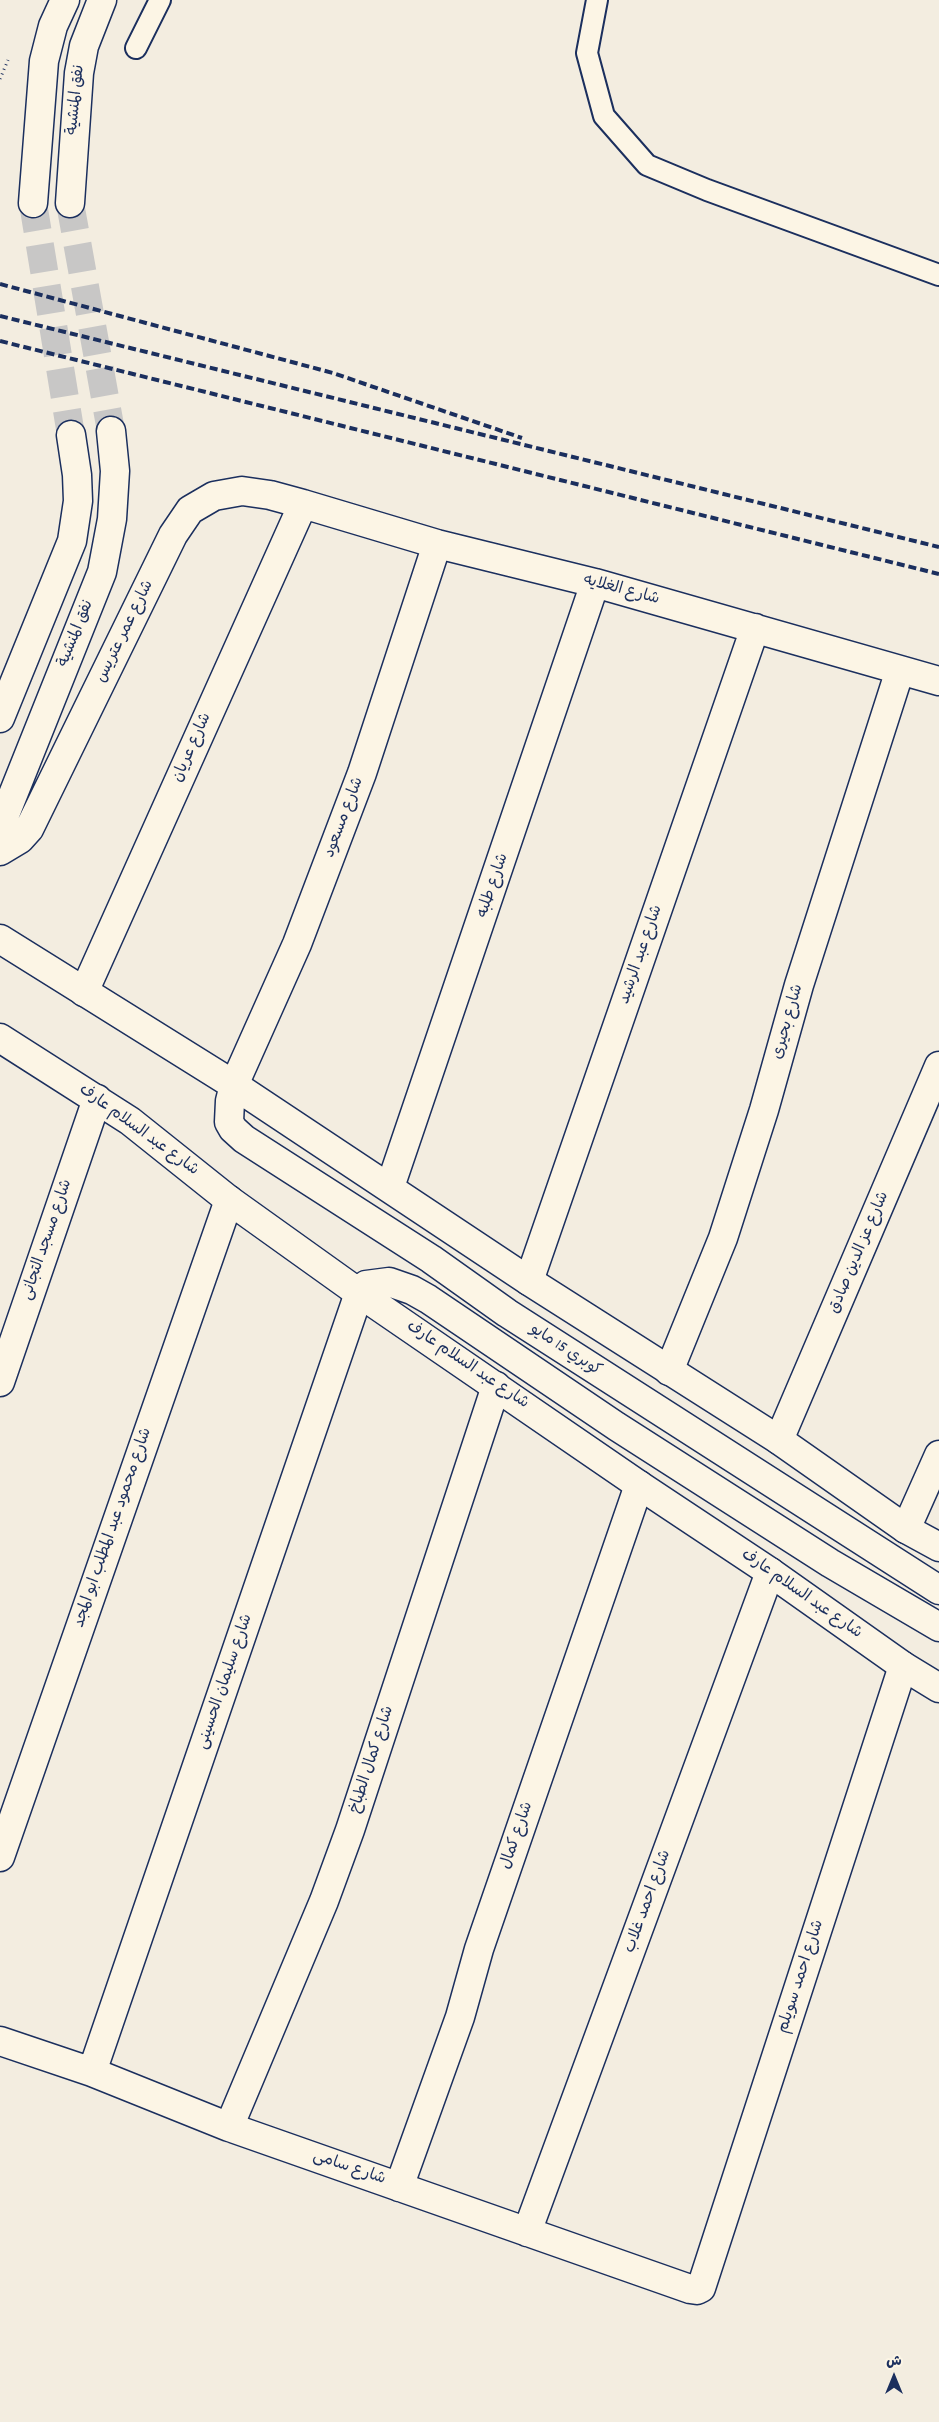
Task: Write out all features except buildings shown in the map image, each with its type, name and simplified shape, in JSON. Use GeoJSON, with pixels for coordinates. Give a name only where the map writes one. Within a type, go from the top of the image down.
{"type":"FeatureCollection","features":[{"type":"Feature","properties":{"kind":"street"},"geometry":{"type":"LineString","coordinates":[[33,203],[44,61],[53,26],[65,0]]}},
{"type":"Feature","properties":{"kind":"street","name":"نفق المنشية"},"geometry":{"type":"LineString","coordinates":[[70,203],[79,73],[84,46],[102,0]]}},
{"type":"Feature","properties":{"kind":"street","name":"نفق المنشية"},"geometry":{"type":"LineString","coordinates":[[0,827],[102,572],[112,519],[115,471],[111,431]]}},
{"type":"Feature","properties":{"kind":"street"},"geometry":{"type":"LineString","coordinates":[[0,718],[72,541],[78,502],[71,435]]}},
{"type":"Feature","properties":{"kind":"street","name":"شارع عمر عتريس"},"geometry":{"type":"LineString","coordinates":[[0,851],[20,839],[29,829],[173,535],[190,510],[214,496],[242,491],[270,495],[303,504]]}},
{"type":"Feature","properties":{"kind":"street","name":"شارع الغلايه"},"geometry":{"type":"LineString","coordinates":[[303,504],[437,544],[595,583],[939,680]]}},
{"type":"Feature","properties":{"kind":"street","name":"شارع عريان"},"geometry":{"type":"LineString","coordinates":[[84,992],[303,504]]}},
{"type":"Feature","properties":{"kind":"street","name":"شارع مسعود"},"geometry":{"type":"LineString","coordinates":[[234,1085],[297,944],[352,800],[437,544]]}},
{"type":"Feature","properties":{"kind":"street","name":"شارع طلبه"},"geometry":{"type":"LineString","coordinates":[[390,1187],[595,583]]}},
{"type":"Feature","properties":{"kind":"street","name":"شارع عبد الرشيد"},"geometry":{"type":"LineString","coordinates":[[529,1281],[754,628]]}},
{"type":"Feature","properties":{"kind":"street","name":"شارع بحيرى"},"geometry":{"type":"LineString","coordinates":[[669,1371],[723,1238],[764,1110],[799,985],[900,670]]}},
{"type":"Feature","properties":{"kind":"street"},"geometry":{"type":"LineString","coordinates":[[0,939],[234,1085],[529,1281],[780,1440],[906,1529],[939,1547]]}},
{"type":"Feature","properties":{"kind":"street","name":"شارع عبد السلام عارف"},"geometry":{"type":"LineString","coordinates":[[0,1038],[130,1121],[229,1200],[359,1293],[639,1485],[770,1572],[903,1666],[939,1688]]}},
{"type":"Feature","properties":{"kind":"street","name":"شارع عز الدين صادق"},"geometry":{"type":"LineString","coordinates":[[780,1440],[939,1066]]}},
{"type":"Feature","properties":{"kind":"street","name":"كوبري 15 مايو"},"geometry":{"type":"LineString","coordinates":[[234,1085],[230,1101],[229,1122],[233,1129],[244,1139],[431,1259],[507,1313],[939,1590]]}},
{"type":"Feature","properties":{"kind":"street","name":"شارع مسجد التجانى"},"geometry":{"type":"LineString","coordinates":[[0,1382],[97,1099]]}},
{"type":"Feature","properties":{"kind":"street","name":"شارع محمود عبد المطلب ابو المجد"},"geometry":{"type":"LineString","coordinates":[[0,1857],[229,1200]]}},
{"type":"Feature","properties":{"kind":"street","name":"كوبري 15 مايو"},"geometry":{"type":"LineString","coordinates":[[359,1293],[366,1285],[376,1282],[401,1286],[428,1299],[616,1426],[830,1563],[939,1628]]}},
{"type":"Feature","properties":{"kind":"street","name":"شارع سليمان الحسينى"},"geometry":{"type":"LineString","coordinates":[[92,2072],[359,1293]]}},
{"type":"Feature","properties":{"kind":"street","name":"شارع كمال الطباخ"},"geometry":{"type":"LineString","coordinates":[[229,2127],[324,1901],[350,1830],[496,1386]]}},
{"type":"Feature","properties":{"kind":"street"},"geometry":{"type":"LineString","coordinates":[[906,1529],[939,1455]]}},
{"type":"Feature","properties":{"kind":"street","name":"شارع كمال"},"geometry":{"type":"LineString","coordinates":[[399,2187],[460,2016],[479,1949],[639,1485]]}},
{"type":"Feature","properties":{"kind":"street","name":"شارع احمد غلاب"},"geometry":{"type":"LineString","coordinates":[[527,2232],[770,1572]]}},
{"type":"Feature","properties":{"kind":"street","name":"شارع احمد سويلم"},"geometry":{"type":"LineString","coordinates":[[701,2288],[903,1666]]}},
{"type":"Feature","properties":{"kind":"street","name":"شارع سامى"},"geometry":{"type":"LineString","coordinates":[[0,2041],[92,2072],[229,2127],[399,2187],[690,2289],[701,2288]]}},
{"type":"Feature","properties":{"kind":"lane"},"geometry":{"type":"LineString","coordinates":[[136,48],[160,0]]}},
{"type":"Feature","properties":{"kind":"lane"},"geometry":{"type":"LineString","coordinates":[[597,0],[586,53],[604,116],[647,165],[707,190],[939,275]]}},
{"type":"Feature","properties":{"kind":"tunnel"},"geometry":{"type":"LineString","coordinates":[[33,203],[71,435]]}},
{"type":"Feature","properties":{"kind":"tunnel"},"geometry":{"type":"LineString","coordinates":[[70,203],[111,431]]}},
{"type":"Feature","properties":{"kind":"railway"},"geometry":{"type":"LineString","coordinates":[[0,284],[333,373],[522,438]]}},
{"type":"Feature","properties":{"kind":"railway"},"geometry":{"type":"LineString","coordinates":[[0,316],[939,547]]}},
{"type":"Feature","properties":{"kind":"railway"},"geometry":{"type":"LineString","coordinates":[[0,341],[939,574]]}}]}
